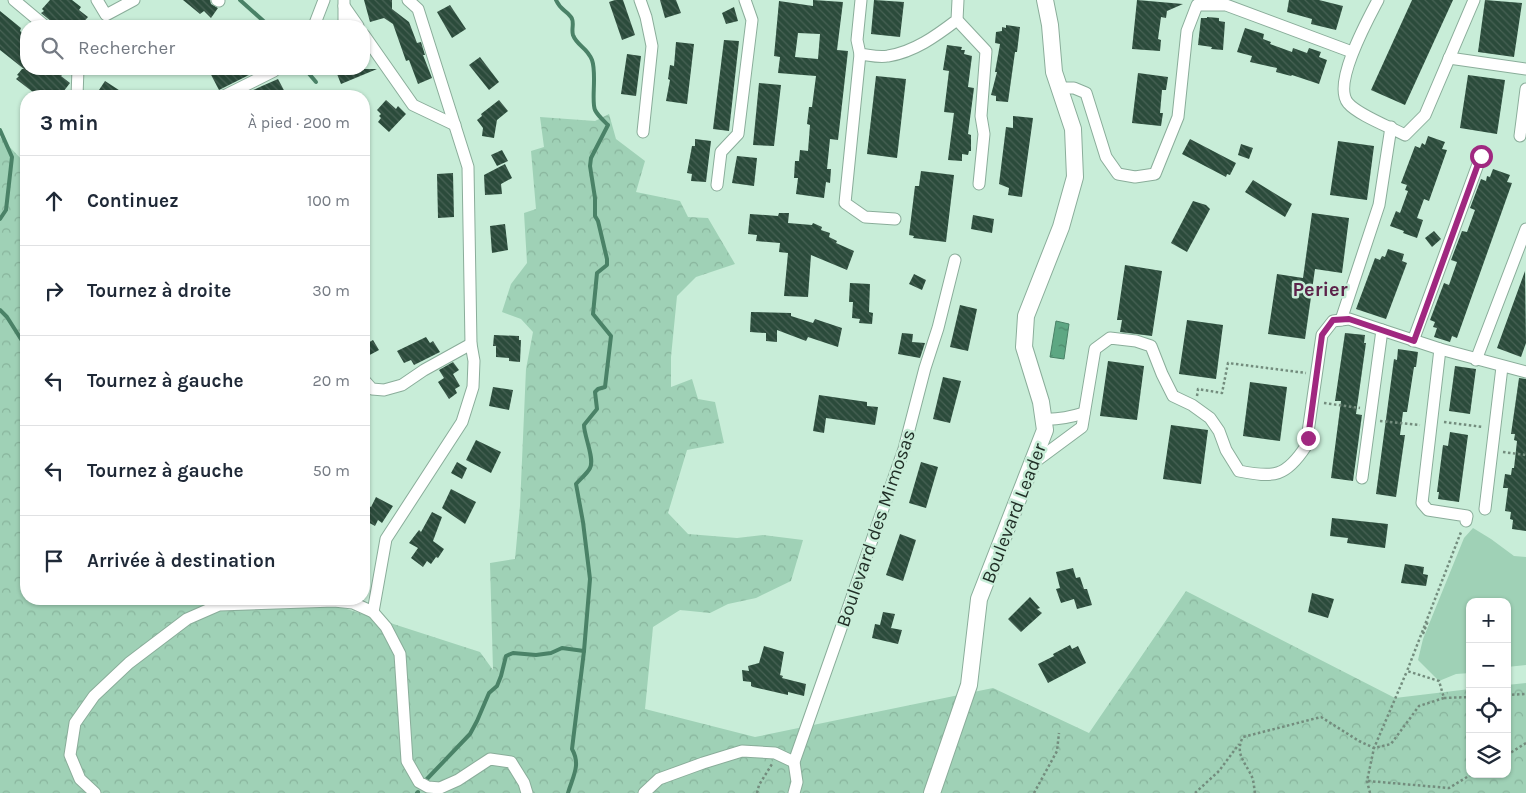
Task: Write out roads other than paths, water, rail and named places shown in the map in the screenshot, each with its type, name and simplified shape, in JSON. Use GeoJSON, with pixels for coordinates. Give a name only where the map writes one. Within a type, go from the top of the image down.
{"type":"FeatureCollection","features":[{"type":"Feature","properties":{"kind":"street"},"geometry":{"type":"LineString","coordinates":[[14,0],[38,20]]}},
{"type":"Feature","properties":{"kind":"street"},"geometry":{"type":"LineString","coordinates":[[97,0],[106,16],[134,0]]}},
{"type":"Feature","properties":{"kind":"street"},"geometry":{"type":"LineString","coordinates":[[316,20],[324,0]]}},
{"type":"Feature","properties":{"kind":"street"},"geometry":{"type":"LineString","coordinates":[[373,612],[386,539],[462,422],[473,387],[474,361],[471,344],[468,166],[418,9],[408,0]]}},
{"type":"Feature","properties":{"kind":"street"},"geometry":{"type":"LineString","coordinates":[[640,0],[646,17],[652,46],[643,132]]}},
{"type":"Feature","properties":{"kind":"street"},"geometry":{"type":"LineString","coordinates":[[717,185],[721,152],[738,134],[752,20],[746,0]]}},
{"type":"Feature","properties":{"kind":"street"},"geometry":{"type":"LineString","coordinates":[[861,0],[857,40],[860,54],[845,204],[865,217],[895,218]]}},
{"type":"Feature","properties":{"kind":"street"},"geometry":{"type":"LineString","coordinates":[[958,0],[957,20],[986,51],[981,116],[984,134],[979,184]]}},
{"type":"Feature","properties":{"kind":"street","name":"Boulevard Leader"},"geometry":{"type":"LineString","coordinates":[[932,793],[969,685],[979,599],[1045,430],[1041,402],[1024,347],[1026,316],[1060,227],[1075,177],[1073,129],[1054,72],[1050,25],[1045,0]]}},
{"type":"Feature","properties":{"kind":"street"},"geometry":{"type":"LineString","coordinates":[[1378,0],[1352,52],[1344,98],[1356,110],[1405,135],[1424,115],[1474,0]]}},
{"type":"Feature","properties":{"kind":"street"},"geometry":{"type":"LineString","coordinates":[[344,3],[344,20]]}},
{"type":"Feature","properties":{"kind":"street"},"geometry":{"type":"LineString","coordinates":[[344,3],[354,20]]}},
{"type":"Feature","properties":{"kind":"street"},"geometry":{"type":"LineString","coordinates":[[1059,88],[1074,88],[1086,93],[1106,156],[1118,174],[1135,177],[1155,174],[1178,116],[1187,31],[1197,4],[1226,5],[1352,52]]}},
{"type":"Feature","properties":{"kind":"street"},"geometry":{"type":"LineString","coordinates":[[860,54],[886,57],[914,49],[957,20]]}},
{"type":"Feature","properties":{"kind":"street"},"geometry":{"type":"LineString","coordinates":[[370,43],[413,105],[455,125]]}},
{"type":"Feature","properties":{"kind":"street"},"geometry":{"type":"LineString","coordinates":[[1449,58],[1526,68]]}},
{"type":"Feature","properties":{"kind":"street"},"geometry":{"type":"LineString","coordinates":[[77,90],[78,75]]}},
{"type":"Feature","properties":{"kind":"street"},"geometry":{"type":"LineString","coordinates":[[236,90],[266,75]]}},
{"type":"Feature","properties":{"kind":"street"},"geometry":{"type":"LineString","coordinates":[[1520,136],[1525,94]]}},
{"type":"Feature","properties":{"kind":"street"},"geometry":{"type":"LineString","coordinates":[[1342,320],[1378,205],[1391,127]]}},
{"type":"Feature","properties":{"kind":"street"},"geometry":{"type":"LineString","coordinates":[[1414,341],[1481,156]]}},
{"type":"Feature","properties":{"kind":"street"},"geometry":{"type":"LineString","coordinates":[[1476,360],[1526,230]]}},
{"type":"Feature","properties":{"kind":"street","name":"Boulevard des Mimosas"},"geometry":{"type":"LineString","coordinates":[[794,793],[797,782],[794,762],[904,449],[955,260]]}},
{"type":"Feature","properties":{"kind":"street"},"geometry":{"type":"LineString","coordinates":[[1032,464],[1082,427],[1095,349],[1110,338],[1136,341],[1151,346],[1162,374],[1174,396],[1195,407],[1210,418],[1239,471],[1260,475],[1280,474],[1296,462],[1306,446],[1314,402],[1322,335],[1333,320],[1349,319],[1476,360],[1526,372]]}},
{"type":"Feature","properties":{"kind":"street"},"geometry":{"type":"LineString","coordinates":[[1362,478],[1382,330]]}},
{"type":"Feature","properties":{"kind":"street"},"geometry":{"type":"LineString","coordinates":[[370,387],[372,389],[384,390],[402,385],[424,370],[471,344]]}},
{"type":"Feature","properties":{"kind":"street"},"geometry":{"type":"LineString","coordinates":[[1440,349],[1422,503],[1428,510],[1467,516],[1466,521]]}},
{"type":"Feature","properties":{"kind":"street"},"geometry":{"type":"LineString","coordinates":[[1485,509],[1502,367]]}},
{"type":"Feature","properties":{"kind":"street"},"geometry":{"type":"LineString","coordinates":[[1043,419],[1052,420],[1084,413]]}},
{"type":"Feature","properties":{"kind":"street"},"geometry":{"type":"LineString","coordinates":[[96,793],[80,779],[70,755],[75,723],[94,696],[129,663],[187,618],[219,605]]}},
{"type":"Feature","properties":{"kind":"street"},"geometry":{"type":"LineString","coordinates":[[357,605],[373,612],[386,627],[400,654],[407,762],[419,782],[428,787],[440,788],[458,780],[490,759],[511,762],[524,783],[527,793]]}},
{"type":"Feature","properties":{"kind":"street"},"geometry":{"type":"LineString","coordinates":[[644,793],[659,779],[703,762],[742,751],[775,753],[794,762]]}},
{"type":"Feature","properties":{"kind":"water"},"geometry":{"type":"Polygon","coordinates":[[[1056,321],[1069,324],[1064,359],[1050,357],[1056,321]]]}},
{"type":"Feature","properties":{"kind":"waterway"},"geometry":{"type":"LineString","coordinates":[[240,0],[262,20]]}},
{"type":"Feature","properties":{"kind":"waterway"},"geometry":{"type":"LineString","coordinates":[[556,0],[571,17],[575,39],[592,60],[594,106],[595,110],[608,125],[591,158],[590,166],[595,198],[595,216],[598,221],[607,259],[607,265],[597,273],[593,314],[611,336],[605,387],[595,392],[597,409],[584,425],[591,464],[590,468],[576,484],[590,579],[584,651],[572,749],[576,765],[568,793]]}},
{"type":"Feature","properties":{"kind":"waterway"},"geometry":{"type":"LineString","coordinates":[[310,75],[316,82]]}},
{"type":"Feature","properties":{"kind":"waterway"},"geometry":{"type":"LineString","coordinates":[[0,130],[12,157],[6,210],[0,219]]}},
{"type":"Feature","properties":{"kind":"waterway"},"geometry":{"type":"LineString","coordinates":[[0,310],[7,317],[20,338]]}},
{"type":"Feature","properties":{"kind":"waterway"},"geometry":{"type":"LineString","coordinates":[[426,780],[470,734],[489,693],[497,686],[506,656],[513,653],[536,655],[551,653],[562,648],[584,651]]}},
{"type":"Feature","properties":{"kind":"district","name":"Perier"},"geometry":{"type":"Point","coordinates":[1320,289]}}]}
